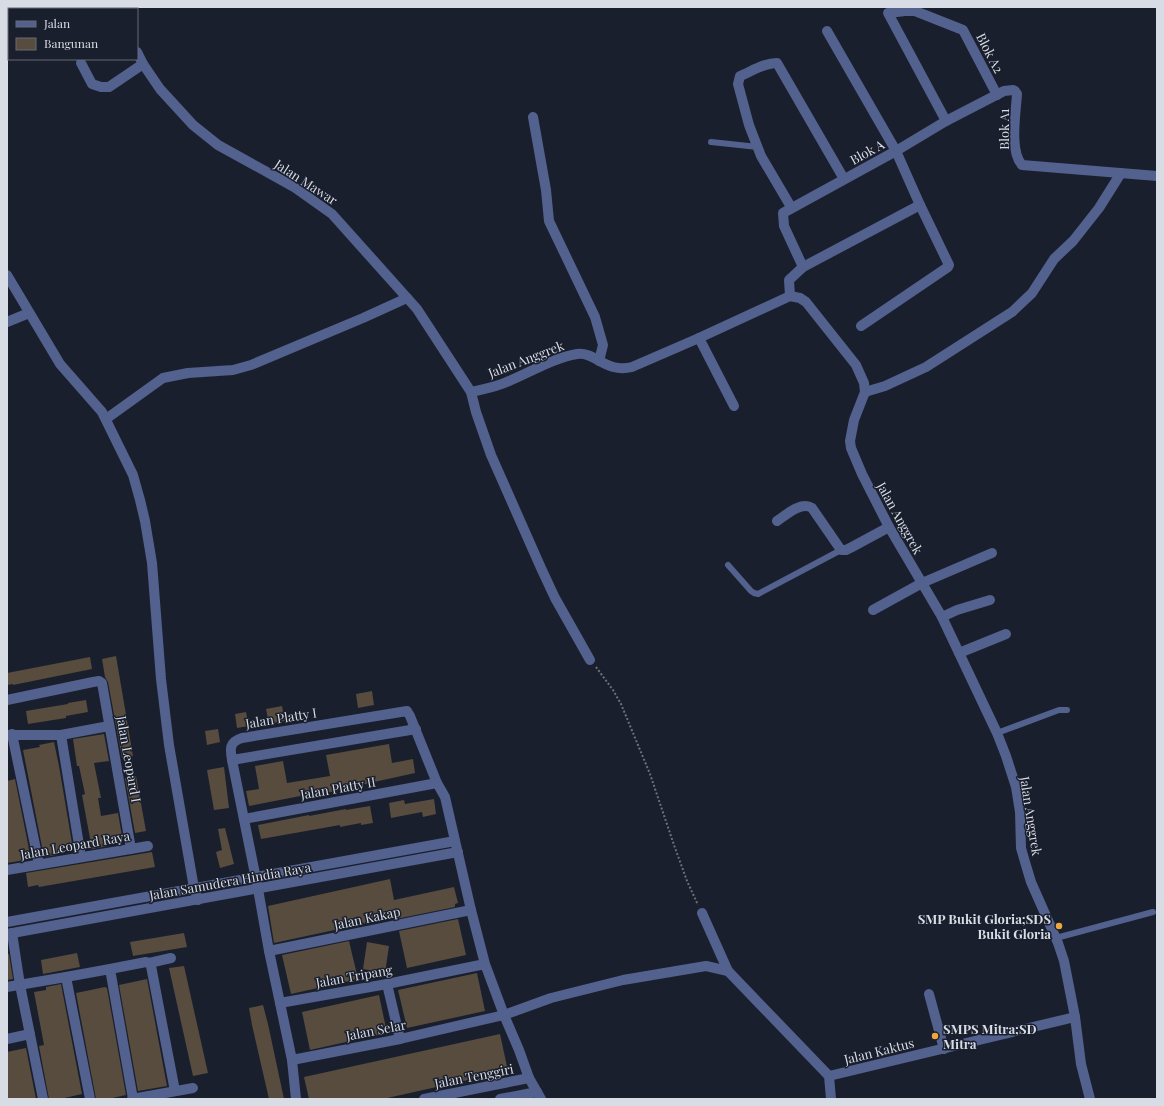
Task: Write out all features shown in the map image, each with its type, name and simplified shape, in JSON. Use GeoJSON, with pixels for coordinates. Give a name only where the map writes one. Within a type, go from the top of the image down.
{"type":"FeatureCollection","features":[{"type":"Feature","properties":{"kind":"street","name":"Blok A2"},"geometry":{"type":"LineString","coordinates":[[946,121],[888,13],[905,10],[915,11],[964,30],[997,95]]}},
{"type":"Feature","properties":{"kind":"street"},"geometry":{"type":"LineString","coordinates":[[827,30],[896,151],[948,262],[948,267],[861,326]]}},
{"type":"Feature","properties":{"kind":"street","name":"Jalan Mawar"},"geometry":{"type":"LineString","coordinates":[[138,54],[160,89],[189,120],[218,145],[294,187],[332,214],[417,309],[471,392],[482,431],[503,482],[555,598],[590,660]]}},
{"type":"Feature","properties":{"kind":"street"},"geometry":{"type":"LineString","coordinates":[[80,63],[92,84],[101,87],[110,86],[143,64]]}},
{"type":"Feature","properties":{"kind":"street"},"geometry":{"type":"LineString","coordinates":[[803,267],[784,226],[783,213],[791,208],[758,147],[748,125],[738,84],[740,76],[770,63],[777,63],[844,179]]}},
{"type":"Feature","properties":{"kind":"street","name":"Blok A"},"geometry":{"type":"LineString","coordinates":[[791,208],[896,151],[946,121],[1004,91],[1015,91]]}},
{"type":"Feature","properties":{"kind":"street","name":"Blok A1"},"geometry":{"type":"LineString","coordinates":[[1015,91],[1017,94],[1014,138],[1016,156],[1022,165],[1121,173]]}},
{"type":"Feature","properties":{"kind":"street"},"geometry":{"type":"LineString","coordinates":[[533,118],[546,190],[549,221],[595,317],[603,345],[599,361]]}},
{"type":"Feature","properties":{"kind":"street"},"geometry":{"type":"LineString","coordinates":[[920,205],[803,267],[789,280],[790,296],[800,298],[806,302],[851,359],[861,375],[864,383],[864,392],[885,386],[926,367],[1012,312],[1032,293],[1054,259],[1073,241],[1099,208],[1121,173],[1157,176]]}},
{"type":"Feature","properties":{"kind":"street"},"geometry":{"type":"LineString","coordinates":[[7,275],[60,364],[102,412],[133,475],[145,521],[152,563],[161,679],[169,745],[194,888],[198,900]]}},
{"type":"Feature","properties":{"kind":"street","name":"Jalan Anggrek"},"geometry":{"type":"LineString","coordinates":[[471,392],[501,384],[544,365],[572,355],[579,354],[588,356],[609,366],[623,369],[632,367],[790,296]]}},
{"type":"Feature","properties":{"kind":"street"},"geometry":{"type":"LineString","coordinates":[[106,419],[163,378],[188,373],[234,370],[251,365],[407,298]]}},
{"type":"Feature","properties":{"kind":"street"},"geometry":{"type":"LineString","coordinates":[[7,322],[29,313]]}},
{"type":"Feature","properties":{"kind":"street"},"geometry":{"type":"LineString","coordinates":[[699,338],[734,406]]}},
{"type":"Feature","properties":{"kind":"street","name":"Jalan Anggrek"},"geometry":{"type":"LineString","coordinates":[[864,392],[854,420],[850,440],[851,448],[862,474],[889,527],[942,617],[997,733],[1016,787],[1020,812],[1021,848],[1025,862],[1037,896],[1056,938],[1064,961],[1075,1017],[1081,1064],[1090,1099]]}},
{"type":"Feature","properties":{"kind":"street"},"geometry":{"type":"LineString","coordinates":[[777,520],[800,507],[809,506],[812,508],[841,550],[846,550],[889,527]]}},
{"type":"Feature","properties":{"kind":"street"},"geometry":{"type":"LineString","coordinates":[[873,610],[922,583],[992,553]]}},
{"type":"Feature","properties":{"kind":"street"},"geometry":{"type":"LineString","coordinates":[[942,617],[957,610],[990,600]]}},
{"type":"Feature","properties":{"kind":"street"},"geometry":{"type":"LineString","coordinates":[[959,653],[1006,634]]}},
{"type":"Feature","properties":{"kind":"street","name":"Jalan Leopard I"},"geometry":{"type":"LineString","coordinates":[[7,700],[93,682],[99,681],[102,683],[131,849]]}},
{"type":"Feature","properties":{"kind":"street","name":"Jalan Platty I"},"geometry":{"type":"LineString","coordinates":[[269,951],[256,877],[230,750],[232,744],[236,739],[402,711],[407,712],[416,729],[437,783],[445,797],[485,964],[504,1015],[530,1078],[539,1095]]}},
{"type":"Feature","properties":{"kind":"street"},"geometry":{"type":"LineString","coordinates":[[39,864],[10,735],[61,735],[110,726]]}},
{"type":"Feature","properties":{"kind":"street"},"geometry":{"type":"LineString","coordinates":[[232,760],[416,729]]}},
{"type":"Feature","properties":{"kind":"street"},"geometry":{"type":"LineString","coordinates":[[61,735],[82,857]]}},
{"type":"Feature","properties":{"kind":"street","name":"Jalan Platty II"},"geometry":{"type":"LineString","coordinates":[[244,818],[437,783]]}},
{"type":"Feature","properties":{"kind":"street","name":"Jalan Samudera Hindia Raya"},"geometry":{"type":"LineString","coordinates":[[7,922],[455,841]]}},
{"type":"Feature","properties":{"kind":"street","name":"Jalan Leopard Raya"},"geometry":{"type":"LineString","coordinates":[[7,870],[148,846]]}},
{"type":"Feature","properties":{"kind":"street","name":"Jalan Samudera Hindia Raya"},"geometry":{"type":"LineString","coordinates":[[9,933],[458,852]]}},
{"type":"Feature","properties":{"kind":"street"},"geometry":{"type":"LineString","coordinates":[[175,892],[178,903]]}},
{"type":"Feature","properties":{"kind":"street","name":"Jalan Kakap"},"geometry":{"type":"LineString","coordinates":[[269,951],[471,910]]}},
{"type":"Feature","properties":{"kind":"street"},"geometry":{"type":"LineString","coordinates":[[702,913],[728,971],[829,1076],[831,1099]]}},
{"type":"Feature","properties":{"kind":"street"},"geometry":{"type":"LineString","coordinates":[[9,933],[43,1099]]}},
{"type":"Feature","properties":{"kind":"street"},"geometry":{"type":"LineString","coordinates":[[269,951],[292,1060],[296,1099]]}},
{"type":"Feature","properties":{"kind":"street"},"geometry":{"type":"LineString","coordinates":[[7,987],[171,958]]}},
{"type":"Feature","properties":{"kind":"street"},"geometry":{"type":"LineString","coordinates":[[149,963],[152,968],[175,1091]]}},
{"type":"Feature","properties":{"kind":"street","name":"Jalan Tripang"},"geometry":{"type":"LineString","coordinates":[[280,1003],[387,984],[485,964]]}},
{"type":"Feature","properties":{"kind":"street","name":"Jalan Selar"},"geometry":{"type":"LineString","coordinates":[[292,1060],[400,1039],[504,1015],[551,998],[623,980],[706,966],[728,971]]}},
{"type":"Feature","properties":{"kind":"street"},"geometry":{"type":"LineString","coordinates":[[110,969],[133,1099],[193,1088]]}},
{"type":"Feature","properties":{"kind":"street"},"geometry":{"type":"LineString","coordinates":[[66,977],[90,1099]]}},
{"type":"Feature","properties":{"kind":"street"},"geometry":{"type":"LineString","coordinates":[[387,984],[400,1039]]}},
{"type":"Feature","properties":{"kind":"street"},"geometry":{"type":"LineString","coordinates":[[929,994],[944,1049]]}},
{"type":"Feature","properties":{"kind":"street","name":"Jalan Kaktus"},"geometry":{"type":"LineString","coordinates":[[829,1076],[1075,1017]]}},
{"type":"Feature","properties":{"kind":"street"},"geometry":{"type":"LineString","coordinates":[[7,1039],[30,1034]]}},
{"type":"Feature","properties":{"kind":"street","name":"Jalan Tenggiri"},"geometry":{"type":"LineString","coordinates":[[424,1099],[530,1078]]}},
{"type":"Feature","properties":{"kind":"street"},"geometry":{"type":"LineString","coordinates":[[500,1099],[539,1095]]}},
{"type":"Feature","properties":{"kind":"lane"},"geometry":{"type":"LineString","coordinates":[[711,142],[758,147]]}},
{"type":"Feature","properties":{"kind":"lane"},"geometry":{"type":"LineString","coordinates":[[728,565],[751,591],[758,594],[841,550]]}},
{"type":"Feature","properties":{"kind":"lane"},"geometry":{"type":"LineString","coordinates":[[997,733],[1059,710],[1067,710]]}},
{"type":"Feature","properties":{"kind":"lane"},"geometry":{"type":"LineString","coordinates":[[1056,938],[1153,912]]}},
{"type":"Feature","properties":{"kind":"path"},"geometry":{"type":"LineString","coordinates":[[590,660],[613,690],[621,704],[650,774],[687,881],[702,913]]}},
{"type":"Feature","properties":{"kind":"building"},"geometry":{"type":"Polygon","coordinates":[[[116,656],[133,756],[122,758],[108,682],[105,677],[102,659],[116,656]]]}},
{"type":"Feature","properties":{"kind":"building"},"geometry":{"type":"Polygon","coordinates":[[[90,657],[92,669],[7,685],[7,673],[90,657]]]}},
{"type":"Feature","properties":{"kind":"building"},"geometry":{"type":"Polygon","coordinates":[[[372,691],[374,705],[358,708],[356,694],[372,691]]]}},
{"type":"Feature","properties":{"kind":"building"},"geometry":{"type":"Polygon","coordinates":[[[86,700],[88,712],[66,716],[66,718],[28,724],[26,711],[86,700]]]}},
{"type":"Feature","properties":{"kind":"building"},"geometry":{"type":"Polygon","coordinates":[[[282,706],[285,721],[269,724],[266,709],[282,706]]]}},
{"type":"Feature","properties":{"kind":"building"},"geometry":{"type":"Polygon","coordinates":[[[246,712],[249,726],[237,728],[235,714],[246,712]]]}},
{"type":"Feature","properties":{"kind":"building"},"geometry":{"type":"Polygon","coordinates":[[[218,729],[220,742],[207,745],[205,731],[218,729]]]}},
{"type":"Feature","properties":{"kind":"building"},"geometry":{"type":"Polygon","coordinates":[[[104,734],[109,761],[94,763],[101,798],[98,798],[101,816],[118,813],[122,836],[121,840],[106,842],[107,846],[92,849],[82,795],[85,794],[79,766],[77,766],[73,739],[104,734]]]}},
{"type":"Feature","properties":{"kind":"building"},"geometry":{"type":"Polygon","coordinates":[[[54,742],[73,849],[56,852],[56,855],[44,857],[23,750],[40,747],[39,745],[54,742]]]}},
{"type":"Feature","properties":{"kind":"building"},"geometry":{"type":"Polygon","coordinates":[[[389,744],[392,763],[413,759],[415,773],[338,791],[321,792],[249,806],[246,791],[259,789],[255,766],[283,761],[287,783],[330,776],[326,755],[389,744]]]}},
{"type":"Feature","properties":{"kind":"building"},"geometry":{"type":"Polygon","coordinates":[[[224,767],[229,808],[214,810],[207,770],[224,767]]]}},
{"type":"Feature","properties":{"kind":"building"},"geometry":{"type":"Polygon","coordinates":[[[136,776],[146,831],[135,833],[125,778],[136,776]]]}},
{"type":"Feature","properties":{"kind":"building"},"geometry":{"type":"Polygon","coordinates":[[[15,779],[31,859],[7,863],[7,781],[15,779]]]}},
{"type":"Feature","properties":{"kind":"building"},"geometry":{"type":"Polygon","coordinates":[[[434,799],[436,814],[423,817],[422,812],[391,818],[389,803],[404,800],[405,804],[434,799]]]}},
{"type":"Feature","properties":{"kind":"building"},"geometry":{"type":"Polygon","coordinates":[[[370,806],[373,823],[361,825],[361,823],[340,827],[340,825],[261,839],[258,825],[309,815],[370,806]]]}},
{"type":"Feature","properties":{"kind":"building"},"geometry":{"type":"Polygon","coordinates":[[[225,828],[234,864],[220,868],[216,852],[222,850],[218,829],[225,828]]]}},
{"type":"Feature","properties":{"kind":"building"},"geometry":{"type":"Polygon","coordinates":[[[152,852],[155,867],[39,887],[38,885],[28,887],[26,873],[152,852]]]}},
{"type":"Feature","properties":{"kind":"building"},"geometry":{"type":"Polygon","coordinates":[[[390,879],[394,900],[454,887],[458,903],[455,904],[455,907],[396,919],[395,913],[395,917],[274,943],[268,906],[390,879]]]}},
{"type":"Feature","properties":{"kind":"building"},"geometry":{"type":"Polygon","coordinates":[[[458,919],[466,955],[407,968],[399,931],[458,919]]]}},
{"type":"Feature","properties":{"kind":"building"},"geometry":{"type":"Polygon","coordinates":[[[184,933],[187,947],[133,956],[130,942],[184,933]]]}},
{"type":"Feature","properties":{"kind":"building"},"geometry":{"type":"Polygon","coordinates":[[[349,941],[358,979],[291,994],[282,955],[349,941]]]}},
{"type":"Feature","properties":{"kind":"building"},"geometry":{"type":"Polygon","coordinates":[[[367,942],[389,946],[385,973],[363,969],[367,942]]]}},
{"type":"Feature","properties":{"kind":"building"},"geometry":{"type":"Polygon","coordinates":[[[77,953],[80,967],[43,974],[41,960],[77,953]]]}},
{"type":"Feature","properties":{"kind":"building"},"geometry":{"type":"Polygon","coordinates":[[[7,954],[9,954],[13,979],[7,980],[7,954]]]}},
{"type":"Feature","properties":{"kind":"building"},"geometry":{"type":"Polygon","coordinates":[[[184,966],[208,1073],[193,1076],[169,968],[184,966]]]}},
{"type":"Feature","properties":{"kind":"building"},"geometry":{"type":"Polygon","coordinates":[[[477,973],[485,1011],[407,1028],[398,990],[477,973]]]}},
{"type":"Feature","properties":{"kind":"building"},"geometry":{"type":"Polygon","coordinates":[[[147,979],[167,1086],[138,1091],[119,985],[147,979]]]}},
{"type":"Feature","properties":{"kind":"building"},"geometry":{"type":"Polygon","coordinates":[[[61,984],[82,1094],[60,1099],[49,1099],[39,1046],[44,1045],[34,992],[46,990],[46,987],[61,984]]]}},
{"type":"Feature","properties":{"kind":"building"},"geometry":{"type":"Polygon","coordinates":[[[105,987],[107,988],[126,1095],[108,1099],[96,1099],[76,993],[105,987]]]}},
{"type":"Feature","properties":{"kind":"building"},"geometry":{"type":"Polygon","coordinates":[[[379,995],[387,1033],[310,1050],[302,1012],[379,995]]]}},
{"type":"Feature","properties":{"kind":"building"},"geometry":{"type":"Polygon","coordinates":[[[263,1005],[284,1099],[269,1099],[252,1025],[249,1008],[263,1005]]]}},
{"type":"Feature","properties":{"kind":"building"},"geometry":{"type":"Polygon","coordinates":[[[500,1034],[508,1071],[383,1099],[309,1099],[304,1077],[500,1034]]]}},
{"type":"Feature","properties":{"kind":"building"},"geometry":{"type":"Polygon","coordinates":[[[26,1048],[36,1099],[7,1099],[7,1052],[26,1048]]]}},
{"type":"Feature","properties":{"kind":"place","name":"SMP Bukit Gloria;SDS Bukit Gloria"},"geometry":{"type":"Point","coordinates":[1059,926]}},
{"type":"Feature","properties":{"kind":"place","name":"SMPS Mitra;SD Mitra"},"geometry":{"type":"Point","coordinates":[935,1036]}}]}
